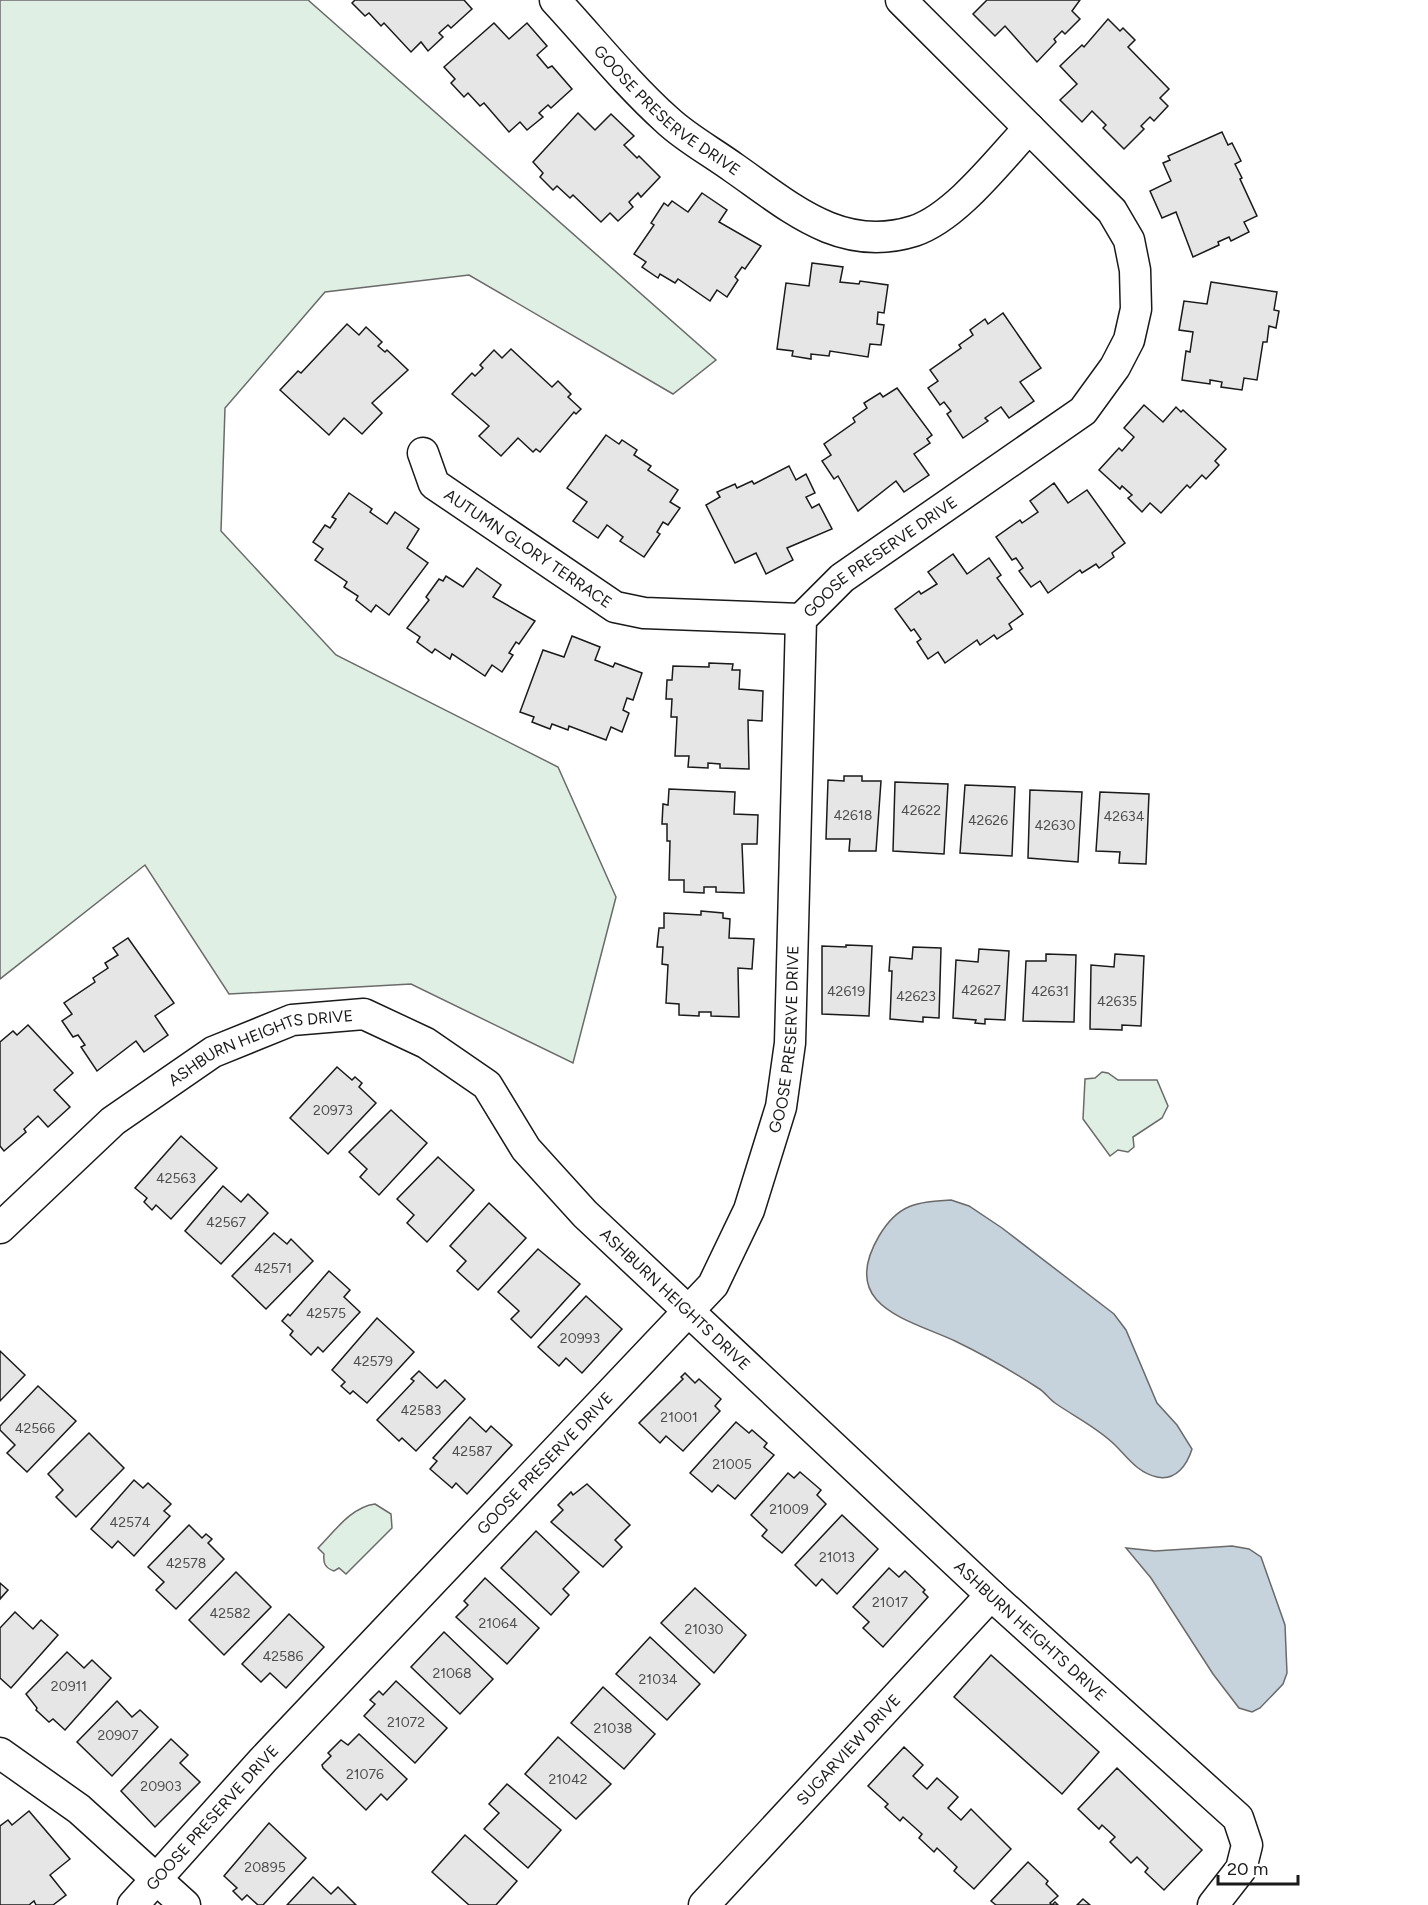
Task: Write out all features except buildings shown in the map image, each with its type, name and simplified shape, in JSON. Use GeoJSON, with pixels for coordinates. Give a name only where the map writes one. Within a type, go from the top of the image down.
{"type":"FeatureCollection","features":[{"type":"Feature","properties":{"kind":"street","name":"GOOSE PRESERVE DRIVE"},"geometry":{"type":"LineString","coordinates":[[555,0],[668,121],[798,213],[826,228],[853,237],[887,237],[916,230],[941,216],[1029,128]]}},
{"type":"Feature","properties":{"kind":"street","name":"GOOSE PRESERVE DRIVE"},"geometry":{"type":"LineString","coordinates":[[133,1905],[263,1760],[713,1285],[749,1210],[781,1107],[790,1043],[801,619],[842,578],[1083,411],[1115,367],[1129,340],[1136,309],[1135,270],[1128,240],[1112,211],[901,0]]}},
{"type":"Feature","properties":{"kind":"street","name":"AUTUMN GLORY TERRACE"},"geometry":{"type":"LineString","coordinates":[[423,453],[434,484],[615,607],[644,614],[801,619]]}},
{"type":"Feature","properties":{"kind":"street","name":"ASHBURN HEIGHTS DRIVE"},"geometry":{"type":"LineString","coordinates":[[0,1228],[113,1121],[213,1052],[292,1020],[364,1014],[426,1043],[487,1085],[526,1149],[585,1214],[991,1595],[1238,1818],[1247,1845],[1240,1869],[1213,1905]]}},
{"type":"Feature","properties":{"kind":"street","name":"SUGARVIEW DRIVE"},"geometry":{"type":"LineString","coordinates":[[704,1905],[991,1595]]}},
{"type":"Feature","properties":{"kind":"street"},"geometry":{"type":"LineString","coordinates":[[0,1753],[79,1809],[185,1905]]}},
{"type":"Feature","properties":{"kind":"green space"},"geometry":{"type":"Polygon","coordinates":[[[0,0],[308,0],[716,360],[673,394],[469,275],[325,292],[225,408],[221,531],[336,655],[558,767],[616,897],[573,1063],[411,984],[229,994],[145,865],[0,979],[0,0]]]}},
{"type":"Feature","properties":{"kind":"green space"},"geometry":{"type":"Polygon","coordinates":[[[1102,1072],[1118,1080],[1157,1080],[1168,1106],[1162,1118],[1133,1137],[1134,1147],[1128,1152],[1118,1150],[1110,1156],[1083,1119],[1085,1079],[1095,1078],[1102,1072]]]}},
{"type":"Feature","properties":{"kind":"green space"},"geometry":{"type":"Polygon","coordinates":[[[375,1504],[391,1514],[392,1528],[346,1574],[339,1568],[334,1571],[328,1568],[324,1563],[324,1554],[318,1548],[351,1515],[366,1506],[375,1504]]]}},
{"type":"Feature","properties":{"kind":"shaded area"},"geometry":{"type":"Polygon","coordinates":[[[951,1200],[969,1206],[1002,1228],[1114,1314],[1126,1330],[1157,1403],[1177,1425],[1192,1449],[1180,1470],[1164,1478],[1144,1472],[1101,1433],[1008,1369],[955,1341],[899,1317],[872,1294],[867,1279],[869,1260],[886,1225],[893,1217],[909,1207],[928,1202],[951,1200]]]}},
{"type":"Feature","properties":{"kind":"shaded area"},"geometry":{"type":"Polygon","coordinates":[[[1232,1546],[1249,1549],[1261,1557],[1285,1625],[1287,1673],[1283,1684],[1260,1708],[1252,1712],[1239,1708],[1213,1674],[1151,1578],[1126,1548],[1155,1551],[1232,1546]]]}}]}
